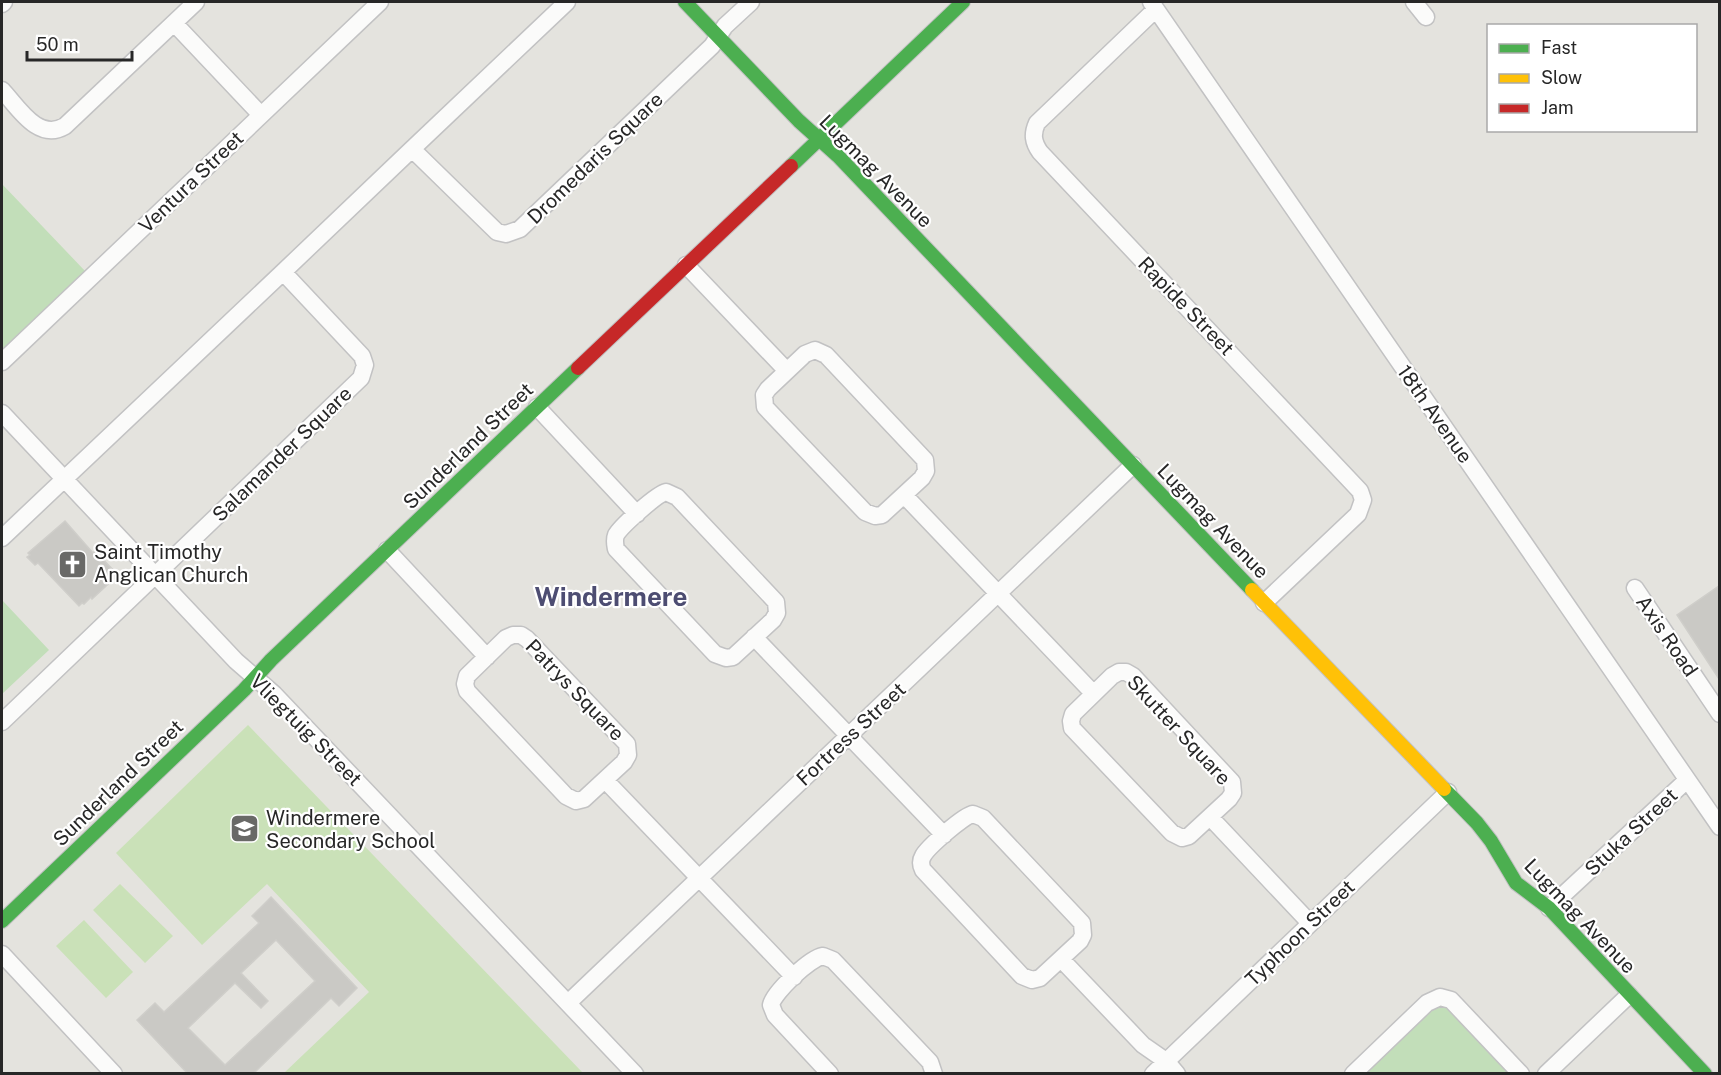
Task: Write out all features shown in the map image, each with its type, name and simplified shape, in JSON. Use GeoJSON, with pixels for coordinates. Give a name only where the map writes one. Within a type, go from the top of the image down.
{"type":"FeatureCollection","features":[{"type":"Feature","properties":{"kind":"street"},"geometry":{"type":"LineString","coordinates":[[2,90],[37,127],[46,131],[59,130],[196,2]]}},
{"type":"Feature","properties":{"kind":"street","name":"Ventura Street"},"geometry":{"type":"LineString","coordinates":[[2,362],[380,2]]}},
{"type":"Feature","properties":{"kind":"street"},"geometry":{"type":"LineString","coordinates":[[2,538],[567,2]]}},
{"type":"Feature","properties":{"kind":"street","name":"Lugmag Avenue"},"geometry":{"type":"LineString","coordinates":[[685,2],[799,121],[838,156],[1264,603],[1448,792],[1477,823],[1516,883],[1549,908],[1705,1074]]}},
{"type":"Feature","properties":{"kind":"street"},"geometry":{"type":"LineString","coordinates":[[718,36],[725,26],[752,2]]}},
{"type":"Feature","properties":{"kind":"street","name":"Sunderland Street"},"geometry":{"type":"LineString","coordinates":[[2,921],[271,660],[963,2]]}},
{"type":"Feature","properties":{"kind":"street"},"geometry":{"type":"LineString","coordinates":[[1414,2],[1426,17]]}},
{"type":"Feature","properties":{"kind":"street","name":"Rapide Street"},"geometry":{"type":"LineString","coordinates":[[1154,5],[1037,123],[1033,136],[1034,142],[1048,161],[1360,491],[1363,500],[1358,514],[1264,603]]}},
{"type":"Feature","properties":{"kind":"street","name":"18th Avenue"},"geometry":{"type":"LineString","coordinates":[[1154,5],[1719,827]]}},
{"type":"Feature","properties":{"kind":"street"},"geometry":{"type":"LineString","coordinates":[[174,23],[261,115]]}},
{"type":"Feature","properties":{"kind":"street","name":"Dromedaris Square"},"geometry":{"type":"LineString","coordinates":[[412,149],[492,229],[506,234],[512,233],[520,229],[679,78],[712,46],[718,36]]}},
{"type":"Feature","properties":{"kind":"street"},"geometry":{"type":"LineString","coordinates":[[686,265],[787,371]]}},
{"type":"Feature","properties":{"kind":"street","name":"Salamander Square"},"geometry":{"type":"LineString","coordinates":[[2,722],[361,378],[365,365],[362,356],[283,272]]}},
{"type":"Feature","properties":{"kind":"street"},"geometry":{"type":"LineString","coordinates":[[815,350],[823,352],[923,457],[926,463],[925,474],[882,514],[875,516],[868,514],[767,410],[764,395],[787,371],[808,352],[815,350]]}},
{"type":"Feature","properties":{"kind":"street"},"geometry":{"type":"LineString","coordinates":[[537,407],[637,514]]}},
{"type":"Feature","properties":{"kind":"street","name":"Vliegtuig Street"},"geometry":{"type":"LineString","coordinates":[[2,414],[236,661],[274,694],[635,1074]]}},
{"type":"Feature","properties":{"kind":"street","name":"Fortress Street"},"geometry":{"type":"LineString","coordinates":[[568,1003],[1133,465]]}},
{"type":"Feature","properties":{"kind":"street"},"geometry":{"type":"LineString","coordinates":[[666,492],[673,494],[773,599],[777,609],[773,620],[754,637],[733,657],[722,658],[715,654],[616,549],[614,541],[616,534],[659,494],[666,492]]}},
{"type":"Feature","properties":{"kind":"street"},"geometry":{"type":"LineString","coordinates":[[904,495],[1093,693]]}},
{"type":"Feature","properties":{"kind":"street"},"geometry":{"type":"LineString","coordinates":[[387,550],[487,657]]}},
{"type":"Feature","properties":{"kind":"street","name":"Axis Road"},"geometry":{"type":"LineString","coordinates":[[1635,588],[1719,714]]}},
{"type":"Feature","properties":{"kind":"street","name":"Patrys Square"},"geometry":{"type":"LineString","coordinates":[[517,634],[527,639],[627,744],[626,759],[584,799],[576,801],[566,796],[467,691],[465,684],[467,676],[487,657],[509,636],[517,634]]}},
{"type":"Feature","properties":{"kind":"street"},"geometry":{"type":"LineString","coordinates":[[754,637],[944,835]]}},
{"type":"Feature","properties":{"kind":"street","name":"Skutter Square"},"geometry":{"type":"LineString","coordinates":[[1122,672],[1130,674],[1230,778],[1233,785],[1232,796],[1189,836],[1182,838],[1175,836],[1075,732],[1071,725],[1073,714],[1093,693],[1115,674],[1122,672]]}},
{"type":"Feature","properties":{"kind":"street"},"geometry":{"type":"LineString","coordinates":[[605,780],[794,977]]}},
{"type":"Feature","properties":{"kind":"street","name":"Stuka Street"},"geometry":{"type":"LineString","coordinates":[[1549,908],[1687,780]]}},
{"type":"Feature","properties":{"kind":"street","name":"Typhoon Street"},"geometry":{"type":"LineString","coordinates":[[1153,1074],[1172,1067],[1310,923],[1448,792]]}},
{"type":"Feature","properties":{"kind":"street"},"geometry":{"type":"LineString","coordinates":[[973,814],[980,816],[1080,920],[1084,927],[1082,938],[1040,978],[1032,980],[1025,978],[925,873],[921,867],[923,855],[944,835],[965,816],[973,814]]}},
{"type":"Feature","properties":{"kind":"street","name":"Skutter Square"},"geometry":{"type":"LineString","coordinates":[[1210,818],[1310,923]]}},
{"type":"Feature","properties":{"kind":"street"},"geometry":{"type":"LineString","coordinates":[[2,954],[106,1071]]}},
{"type":"Feature","properties":{"kind":"street"},"geometry":{"type":"LineString","coordinates":[[830,1074],[771,1009],[775,995],[815,957],[823,956],[830,958],[930,1062],[934,1074]]}},
{"type":"Feature","properties":{"kind":"street"},"geometry":{"type":"LineString","coordinates":[[1061,959],[1143,1045],[1172,1067]]}},
{"type":"Feature","properties":{"kind":"street"},"geometry":{"type":"LineString","coordinates":[[1546,1074],[1629,995]]}},
{"type":"Feature","properties":{"kind":"street"},"geometry":{"type":"LineString","coordinates":[[1353,1074],[1427,1003],[1440,997],[1455,1004],[1521,1074]]}},
{"type":"Feature","properties":{"kind":"green space"},"geometry":{"type":"Polygon","coordinates":[[[2,184],[86,272],[2,352],[2,184]]]}},
{"type":"Feature","properties":{"kind":"green space"},"geometry":{"type":"Polygon","coordinates":[[[2,600],[49,650],[2,694],[2,600]]]}},
{"type":"Feature","properties":{"kind":"green space"},"geometry":{"type":"Polygon","coordinates":[[[248,725],[583,1073],[284,1073],[369,992],[267,884],[202,945],[116,853],[248,725]]]}},
{"type":"Feature","properties":{"kind":"green space"},"geometry":{"type":"Polygon","coordinates":[[[120,884],[173,936],[145,963],[93,910],[120,884]]]}},
{"type":"Feature","properties":{"kind":"green space"},"geometry":{"type":"Polygon","coordinates":[[[84,920],[133,972],[106,998],[56,946],[84,920]]]}},
{"type":"Feature","properties":{"kind":"green space"},"geometry":{"type":"Polygon","coordinates":[[[1445,1004],[1514,1074],[1364,1074],[1431,1006],[1445,1004]]]}},
{"type":"Feature","properties":{"kind":"building","name":"Saint Timothy Anglican Church"},"geometry":{"type":"Polygon","coordinates":[[[65,521],[93,553],[95,551],[118,575],[92,599],[91,597],[79,606],[38,563],[35,565],[27,557],[30,555],[28,553],[65,521]]]}},
{"type":"Feature","properties":{"kind":"building"},"geometry":{"type":"Polygon","coordinates":[[[1719,586],[1719,679],[1677,615],[1719,586]]]}},
{"type":"Feature","properties":{"kind":"building"},"geometry":{"type":"Polygon","coordinates":[[[271,897],[357,988],[339,1006],[331,998],[253,1074],[188,1074],[137,1020],[155,1003],[164,1012],[259,923],[252,916],[271,897]],[[276,940],[241,973],[268,1001],[261,1008],[235,983],[188,1028],[225,1065],[315,981],[276,940]]]}},
{"type":"Feature","properties":{"kind":"traffic: fast"},"geometry":{"type":"LineString","coordinates":[[685,2],[799,121],[838,156],[1252,590]]}},
{"type":"Feature","properties":{"kind":"traffic: fast"},"geometry":{"type":"LineString","coordinates":[[791,166],[963,2]]}},
{"type":"Feature","properties":{"kind":"traffic: fast"},"geometry":{"type":"LineString","coordinates":[[2,921],[244,690],[271,660],[578,368]]}},
{"type":"Feature","properties":{"kind":"traffic: fast"},"geometry":{"type":"LineString","coordinates":[[1444,789],[1491,841],[1516,883],[1549,908],[1705,1074]]}},
{"type":"Feature","properties":{"kind":"traffic: slow"},"geometry":{"type":"LineString","coordinates":[[1252,590],[1444,789]]}},
{"type":"Feature","properties":{"kind":"traffic: jam"},"geometry":{"type":"LineString","coordinates":[[578,368],[791,166]]}},
{"type":"Feature","properties":{"kind":"place","name":"Saint Timothy Anglican Church"},"geometry":{"type":"Point","coordinates":[73,564]}},
{"type":"Feature","properties":{"kind":"place","name":"Windermere Secondary School"},"geometry":{"type":"Point","coordinates":[245,829]}},
{"type":"Feature","properties":{"kind":"district","name":"Windermere"},"geometry":{"type":"Point","coordinates":[611,596]}}]}
